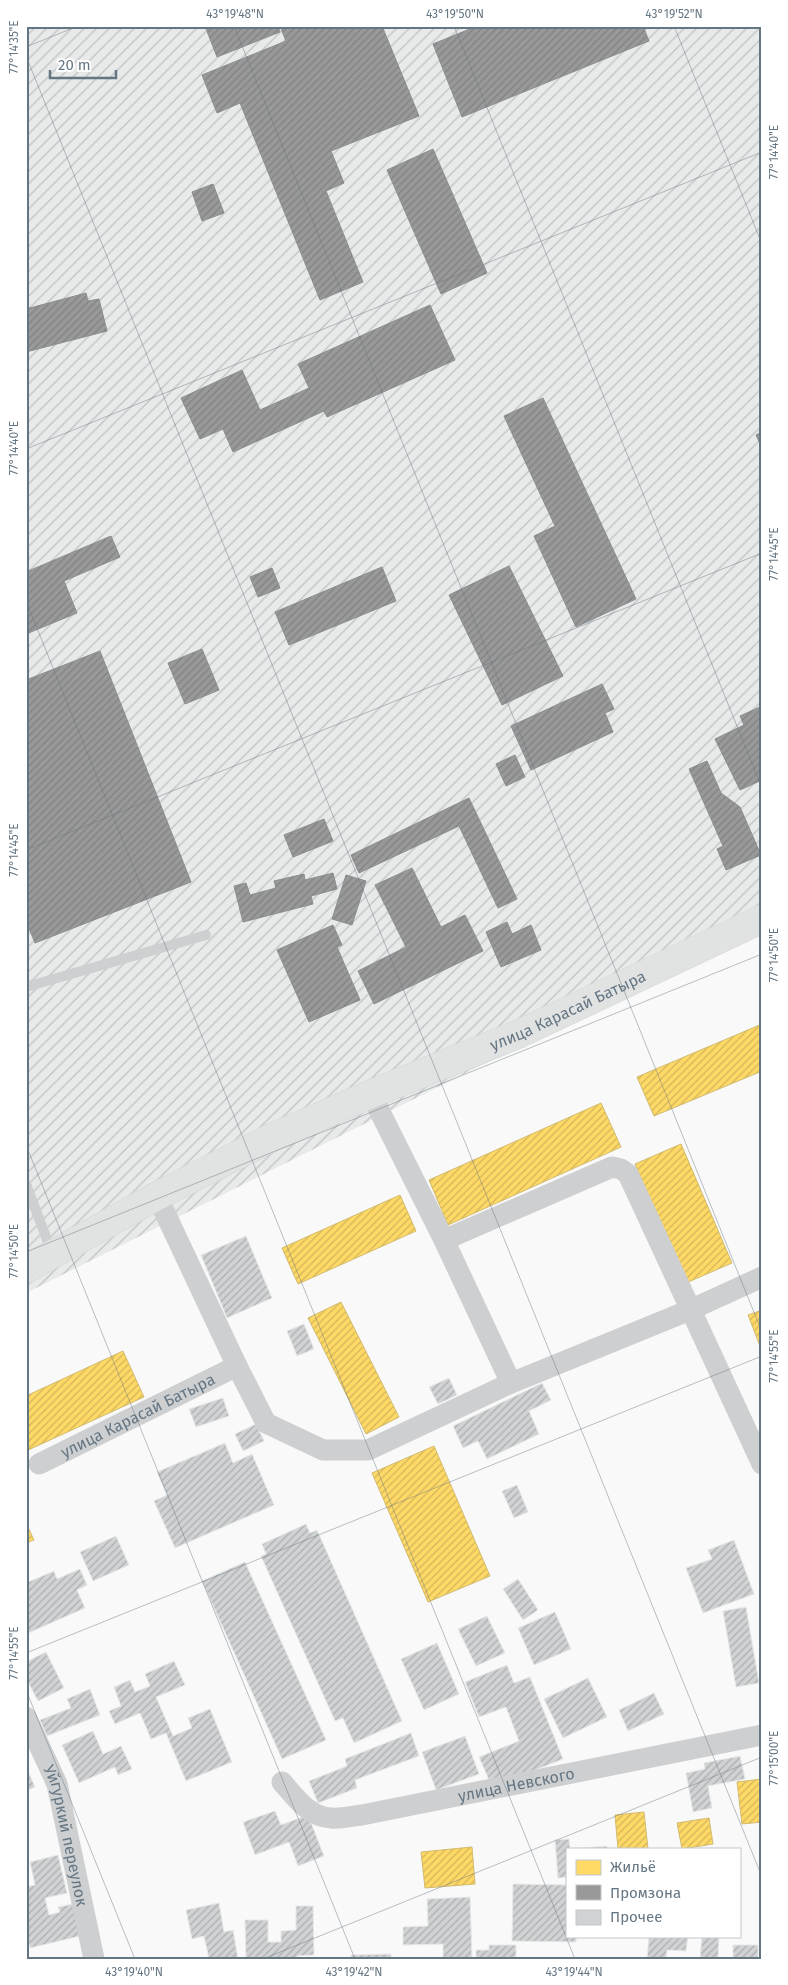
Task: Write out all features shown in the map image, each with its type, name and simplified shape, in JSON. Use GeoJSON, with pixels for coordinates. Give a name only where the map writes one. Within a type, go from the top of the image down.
{"type":"FeatureCollection","features":[{"type":"Feature","properties":{"kind":"main road","name":"улица Карасай Батыра"},"geometry":{"type":"LineString","coordinates":[[26,1269],[158,1196],[273,1137],[371,1094],[521,1033],[762,919]]}},
{"type":"Feature","properties":{"kind":"street"},"geometry":{"type":"LineString","coordinates":[[371,1094],[444,1240],[510,1383]]}},
{"type":"Feature","properties":{"kind":"street"},"geometry":{"type":"LineString","coordinates":[[444,1240],[612,1166],[621,1169],[628,1174],[762,1464]]}},
{"type":"Feature","properties":{"kind":"street"},"geometry":{"type":"LineString","coordinates":[[158,1196],[236,1366],[266,1423],[323,1450],[368,1450],[510,1383],[690,1310],[762,1277]]}},
{"type":"Feature","properties":{"kind":"street","name":"улица Карасай Батыра"},"geometry":{"type":"LineString","coordinates":[[39,1464],[236,1366]]}},
{"type":"Feature","properties":{"kind":"street","name":"Уйгуркий переулок"},"geometry":{"type":"LineString","coordinates":[[26,1717],[57,1784],[94,1959]]}},
{"type":"Feature","properties":{"kind":"street","name":"улица Невского"},"geometry":{"type":"LineString","coordinates":[[282,1782],[301,1805],[317,1815],[331,1818],[372,1813],[762,1735]]}},
{"type":"Feature","properties":{"kind":"lane"},"geometry":{"type":"LineString","coordinates":[[26,987],[206,936]]}},
{"type":"Feature","properties":{"kind":"lane"},"geometry":{"type":"LineString","coordinates":[[26,1184],[52,1254]]}},
{"type":"Feature","properties":{"kind":"shaded area"},"geometry":{"type":"Polygon","coordinates":[[[26,26],[762,26],[762,925],[26,1293],[26,26]]]}},
{"type":"Feature","properties":{"kind":"building: Жильё"},"geometry":{"type":"Polygon","coordinates":[[[762,1024],[762,1071],[654,1116],[637,1077],[762,1024]]]}},
{"type":"Feature","properties":{"kind":"building: Жильё"},"geometry":{"type":"Polygon","coordinates":[[[601,1103],[621,1147],[448,1225],[429,1180],[601,1103]]]}},
{"type":"Feature","properties":{"kind":"building: Жильё"},"geometry":{"type":"Polygon","coordinates":[[[681,1144],[732,1263],[686,1283],[635,1164],[681,1144]]]}},
{"type":"Feature","properties":{"kind":"building: Жильё"},"geometry":{"type":"Polygon","coordinates":[[[400,1195],[416,1231],[298,1284],[282,1248],[400,1195]]]}},
{"type":"Feature","properties":{"kind":"building: Жильё"},"geometry":{"type":"Polygon","coordinates":[[[341,1302],[399,1417],[366,1434],[308,1318],[341,1302]]]}},
{"type":"Feature","properties":{"kind":"building: Жильё"},"geometry":{"type":"Polygon","coordinates":[[[762,1310],[762,1351],[748,1315],[762,1310]]]}},
{"type":"Feature","properties":{"kind":"building: Жильё"},"geometry":{"type":"Polygon","coordinates":[[[123,1351],[144,1397],[26,1451],[26,1396],[123,1351]]]}},
{"type":"Feature","properties":{"kind":"building: Жильё"},"geometry":{"type":"Polygon","coordinates":[[[434,1446],[490,1576],[428,1602],[372,1473],[434,1446]]]}},
{"type":"Feature","properties":{"kind":"building: Жильё"},"geometry":{"type":"Polygon","coordinates":[[[26,1523],[34,1540],[26,1543],[26,1523]]]}},
{"type":"Feature","properties":{"kind":"building: Жильё"},"geometry":{"type":"Polygon","coordinates":[[[762,1779],[762,1822],[742,1824],[737,1782],[762,1779]]]}},
{"type":"Feature","properties":{"kind":"building: Жильё"},"geometry":{"type":"Polygon","coordinates":[[[644,1812],[648,1848],[618,1848],[615,1815],[644,1812]]]}},
{"type":"Feature","properties":{"kind":"building: Жильё"},"geometry":{"type":"Polygon","coordinates":[[[709,1818],[713,1844],[682,1848],[677,1823],[709,1818]]]}},
{"type":"Feature","properties":{"kind":"building: Жильё"},"geometry":{"type":"Polygon","coordinates":[[[472,1847],[475,1884],[425,1888],[421,1852],[472,1847]]]}},
{"type":"Feature","properties":{"kind":"building: Промзона"},"geometry":{"type":"Polygon","coordinates":[[[205,26],[278,26],[280,32],[217,57],[205,26]]]}},
{"type":"Feature","properties":{"kind":"building: Промзона"},"geometry":{"type":"Polygon","coordinates":[[[280,26],[382,26],[419,116],[331,151],[344,183],[326,191],[363,282],[320,300],[240,103],[217,113],[202,75],[286,41],[280,26]]]}},
{"type":"Feature","properties":{"kind":"building: Промзона"},"geometry":{"type":"Polygon","coordinates":[[[477,26],[643,26],[649,41],[462,117],[433,44],[477,26]]]}},
{"type":"Feature","properties":{"kind":"building: Промзона"},"geometry":{"type":"Polygon","coordinates":[[[433,149],[487,273],[441,294],[387,170],[433,149]]]}},
{"type":"Feature","properties":{"kind":"building: Промзона"},"geometry":{"type":"Polygon","coordinates":[[[213,184],[224,213],[202,221],[192,192],[213,184]]]}},
{"type":"Feature","properties":{"kind":"building: Промзона"},"geometry":{"type":"Polygon","coordinates":[[[86,293],[88,301],[99,299],[107,331],[26,352],[26,309],[86,293]]]}},
{"type":"Feature","properties":{"kind":"building: Промзона"},"geometry":{"type":"Polygon","coordinates":[[[430,305],[455,360],[327,417],[324,411],[233,452],[223,429],[200,439],[181,398],[242,370],[260,410],[309,388],[298,364],[430,305]]]}},
{"type":"Feature","properties":{"kind":"building: Промзона"},"geometry":{"type":"Polygon","coordinates":[[[543,398],[636,599],[576,627],[534,536],[555,526],[504,416],[543,398]]]}},
{"type":"Feature","properties":{"kind":"building: Промзона"},"geometry":{"type":"Polygon","coordinates":[[[762,432],[762,448],[756,435],[762,432]]]}},
{"type":"Feature","properties":{"kind":"building: Промзона"},"geometry":{"type":"Polygon","coordinates":[[[111,536],[120,557],[64,581],[77,613],[26,634],[26,572],[111,536]]]}},
{"type":"Feature","properties":{"kind":"building: Промзона"},"geometry":{"type":"Polygon","coordinates":[[[509,566],[563,676],[502,705],[449,595],[509,566]]]}},
{"type":"Feature","properties":{"kind":"building: Промзона"},"geometry":{"type":"Polygon","coordinates":[[[382,567],[396,601],[289,645],[275,612],[382,567]]]}},
{"type":"Feature","properties":{"kind":"building: Промзона"},"geometry":{"type":"Polygon","coordinates":[[[272,568],[280,588],[258,597],[250,577],[272,568]]]}},
{"type":"Feature","properties":{"kind":"building: Промзона"},"geometry":{"type":"Polygon","coordinates":[[[202,649],[219,690],[185,704],[168,663],[202,649]]]}},
{"type":"Feature","properties":{"kind":"building: Промзона"},"geometry":{"type":"Polygon","coordinates":[[[100,651],[191,882],[35,943],[26,921],[26,680],[100,651]]]}},
{"type":"Feature","properties":{"kind":"building: Промзона"},"geometry":{"type":"Polygon","coordinates":[[[602,684],[614,709],[605,713],[613,732],[531,770],[511,726],[602,684]]]}},
{"type":"Feature","properties":{"kind":"building: Промзона"},"geometry":{"type":"Polygon","coordinates":[[[762,706],[762,780],[740,790],[715,739],[744,725],[740,716],[762,706]]]}},
{"type":"Feature","properties":{"kind":"building: Промзона"},"geometry":{"type":"Polygon","coordinates":[[[515,755],[525,777],[506,786],[496,764],[515,755]]]}},
{"type":"Feature","properties":{"kind":"building: Промзона"},"geometry":{"type":"Polygon","coordinates":[[[707,761],[721,793],[740,807],[761,855],[726,870],[717,849],[723,846],[689,769],[707,761]]]}},
{"type":"Feature","properties":{"kind":"building: Промзона"},"geometry":{"type":"Polygon","coordinates":[[[469,798],[517,899],[498,908],[459,826],[359,873],[351,855],[469,798]]]}},
{"type":"Feature","properties":{"kind":"building: Промзона"},"geometry":{"type":"Polygon","coordinates":[[[324,819],[333,841],[293,857],[284,835],[324,819]]]}},
{"type":"Feature","properties":{"kind":"building: Промзона"},"geometry":{"type":"Polygon","coordinates":[[[412,868],[441,927],[465,915],[483,951],[374,1004],[358,971],[406,947],[375,885],[412,868]]]}},
{"type":"Feature","properties":{"kind":"building: Промзона"},"geometry":{"type":"Polygon","coordinates":[[[333,873],[337,889],[311,896],[313,904],[243,922],[234,886],[246,883],[250,895],[276,888],[274,881],[304,874],[305,880],[333,873]]]}},
{"type":"Feature","properties":{"kind":"building: Промзона"},"geometry":{"type":"Polygon","coordinates":[[[346,875],[366,881],[352,925],[332,919],[346,875]]]}},
{"type":"Feature","properties":{"kind":"building: Промзона"},"geometry":{"type":"Polygon","coordinates":[[[507,922],[512,934],[531,925],[541,950],[501,967],[486,932],[507,922]]]}},
{"type":"Feature","properties":{"kind":"building: Промзона"},"geometry":{"type":"Polygon","coordinates":[[[333,925],[342,945],[337,947],[360,1000],[309,1022],[277,950],[333,925]]]}},
{"type":"Feature","properties":{"kind":"building: Прочее"},"geometry":{"type":"Polygon","coordinates":[[[246,1236],[272,1298],[227,1318],[201,1255],[246,1236]]]}},
{"type":"Feature","properties":{"kind":"building: Прочее"},"geometry":{"type":"Polygon","coordinates":[[[304,1324],[314,1349],[297,1356],[287,1331],[304,1324]]]}},
{"type":"Feature","properties":{"kind":"building: Прочее"},"geometry":{"type":"Polygon","coordinates":[[[449,1378],[457,1395],[438,1404],[429,1387],[449,1378]]]}},
{"type":"Feature","properties":{"kind":"building: Прочее"},"geometry":{"type":"Polygon","coordinates":[[[542,1383],[551,1400],[529,1411],[539,1434],[487,1459],[478,1441],[463,1448],[453,1426],[542,1383]]]}},
{"type":"Feature","properties":{"kind":"building: Прочее"},"geometry":{"type":"Polygon","coordinates":[[[223,1398],[229,1416],[196,1427],[189,1409],[223,1398]]]}},
{"type":"Feature","properties":{"kind":"building: Прочее"},"geometry":{"type":"Polygon","coordinates":[[[256,1424],[264,1441],[243,1451],[235,1434],[256,1424]]]}},
{"type":"Feature","properties":{"kind":"building: Прочее"},"geometry":{"type":"Polygon","coordinates":[[[225,1443],[233,1463],[252,1454],[274,1505],[175,1548],[154,1501],[167,1495],[157,1472],[225,1443]]]}},
{"type":"Feature","properties":{"kind":"building: Прочее"},"geometry":{"type":"Polygon","coordinates":[[[517,1485],[528,1512],[514,1518],[502,1491],[517,1485]]]}},
{"type":"Feature","properties":{"kind":"building: Прочее"},"geometry":{"type":"Polygon","coordinates":[[[306,1524],[310,1533],[317,1530],[402,1721],[354,1743],[343,1718],[335,1721],[261,1556],[266,1554],[262,1544],[306,1524]]]}},
{"type":"Feature","properties":{"kind":"building: Прочее"},"geometry":{"type":"Polygon","coordinates":[[[116,1536],[129,1565],[93,1581],[80,1552],[116,1536]]]}},
{"type":"Feature","properties":{"kind":"building: Прочее"},"geometry":{"type":"Polygon","coordinates":[[[734,1540],[754,1594],[703,1613],[686,1568],[712,1559],[708,1550],[734,1540]]]}},
{"type":"Feature","properties":{"kind":"building: Прочее"},"geometry":{"type":"Polygon","coordinates":[[[245,1562],[326,1740],[282,1759],[202,1581],[245,1562]]]}},
{"type":"Feature","properties":{"kind":"building: Прочее"},"geometry":{"type":"Polygon","coordinates":[[[80,1569],[87,1585],[77,1590],[85,1608],[26,1634],[26,1583],[54,1571],[57,1579],[80,1569]]]}},
{"type":"Feature","properties":{"kind":"building: Прочее"},"geometry":{"type":"Polygon","coordinates":[[[518,1579],[538,1610],[523,1620],[503,1589],[518,1579]]]}},
{"type":"Feature","properties":{"kind":"building: Прочее"},"geometry":{"type":"Polygon","coordinates":[[[746,1607],[759,1683],[736,1687],[723,1611],[746,1607]]]}},
{"type":"Feature","properties":{"kind":"building: Прочее"},"geometry":{"type":"Polygon","coordinates":[[[555,1612],[571,1649],[534,1665],[518,1628],[555,1612]]]}},
{"type":"Feature","properties":{"kind":"building: Прочее"},"geometry":{"type":"Polygon","coordinates":[[[487,1616],[505,1653],[476,1666],[458,1629],[487,1616]]]}},
{"type":"Feature","properties":{"kind":"building: Прочее"},"geometry":{"type":"Polygon","coordinates":[[[437,1643],[459,1694],[424,1710],[401,1659],[437,1643]]]}},
{"type":"Feature","properties":{"kind":"building: Прочее"},"geometry":{"type":"Polygon","coordinates":[[[46,1652],[64,1688],[38,1701],[26,1678],[26,1662],[46,1652]]]}},
{"type":"Feature","properties":{"kind":"building: Прочее"},"geometry":{"type":"Polygon","coordinates":[[[174,1661],[185,1685],[156,1697],[173,1736],[192,1728],[188,1718],[210,1709],[232,1762],[186,1781],[166,1733],[151,1739],[140,1713],[115,1724],[109,1711],[121,1706],[114,1687],[130,1680],[135,1692],[150,1686],[145,1674],[174,1661]]]}},
{"type":"Feature","properties":{"kind":"building: Прочее"},"geometry":{"type":"Polygon","coordinates":[[[507,1665],[514,1683],[530,1677],[563,1759],[492,1787],[479,1757],[519,1741],[506,1707],[479,1717],[465,1682],[507,1665]]]}},
{"type":"Feature","properties":{"kind":"building: Прочее"},"geometry":{"type":"Polygon","coordinates":[[[588,1678],[607,1717],[563,1738],[544,1699],[588,1678]]]}},
{"type":"Feature","properties":{"kind":"building: Прочее"},"geometry":{"type":"Polygon","coordinates":[[[90,1689],[100,1715],[47,1736],[40,1720],[71,1708],[67,1699],[90,1689]]]}},
{"type":"Feature","properties":{"kind":"building: Прочее"},"geometry":{"type":"Polygon","coordinates":[[[654,1693],[664,1714],[628,1731],[619,1710],[654,1693]]]}},
{"type":"Feature","properties":{"kind":"building: Прочее"},"geometry":{"type":"Polygon","coordinates":[[[93,1731],[103,1754],[121,1746],[132,1769],[118,1775],[115,1767],[79,1783],[62,1745],[93,1731]]]}},
{"type":"Feature","properties":{"kind":"building: Прочее"},"geometry":{"type":"Polygon","coordinates":[[[411,1733],[419,1756],[355,1780],[357,1788],[318,1803],[309,1781],[347,1766],[345,1759],[411,1733]]]}},
{"type":"Feature","properties":{"kind":"building: Прочее"},"geometry":{"type":"Polygon","coordinates":[[[465,1736],[479,1774],[436,1790],[422,1752],[465,1736]]]}},
{"type":"Feature","properties":{"kind":"building: Прочее"},"geometry":{"type":"Polygon","coordinates":[[[740,1756],[745,1779],[708,1786],[712,1808],[693,1812],[686,1773],[705,1769],[704,1763],[740,1756]]]}},
{"type":"Feature","properties":{"kind":"building: Прочее"},"geometry":{"type":"Polygon","coordinates":[[[26,1767],[35,1787],[26,1791],[26,1767]]]}},
{"type":"Feature","properties":{"kind":"building: Прочее"},"geometry":{"type":"Polygon","coordinates":[[[275,1811],[281,1825],[308,1815],[324,1856],[298,1866],[289,1842],[255,1855],[243,1822],[275,1811]]]}},
{"type":"Feature","properties":{"kind":"building: Прочее"},"geometry":{"type":"Polygon","coordinates":[[[569,1839],[570,1848],[566,1848],[566,1877],[558,1878],[555,1840],[569,1839]]]}},
{"type":"Feature","properties":{"kind":"building: Прочее"},"geometry":{"type":"Polygon","coordinates":[[[607,1846],[607,1848],[582,1848],[607,1846]]]}},
{"type":"Feature","properties":{"kind":"building: Прочее"},"geometry":{"type":"Polygon","coordinates":[[[58,1855],[67,1893],[45,1898],[49,1915],[60,1912],[58,1907],[73,1904],[80,1936],[30,1948],[26,1933],[26,1887],[35,1885],[30,1862],[58,1855]]]}},
{"type":"Feature","properties":{"kind":"building: Прочее"},"geometry":{"type":"Polygon","coordinates":[[[513,1884],[566,1885],[566,1938],[576,1938],[576,1942],[512,1941],[513,1884]]]}},
{"type":"Feature","properties":{"kind":"building: Прочее"},"geometry":{"type":"Polygon","coordinates":[[[470,1897],[472,1959],[443,1959],[443,1944],[403,1945],[403,1927],[428,1926],[427,1899],[470,1897]]]}},
{"type":"Feature","properties":{"kind":"building: Прочее"},"geometry":{"type":"Polygon","coordinates":[[[219,1903],[224,1932],[233,1930],[238,1959],[209,1959],[204,1936],[192,1939],[186,1910],[219,1903]]]}},
{"type":"Feature","properties":{"kind":"building: Прочее"},"geometry":{"type":"Polygon","coordinates":[[[296,1906],[313,1906],[314,1955],[297,1956],[297,1959],[246,1959],[245,1920],[268,1920],[268,1942],[281,1942],[281,1931],[296,1930],[296,1906]]]}},
{"type":"Feature","properties":{"kind":"building: Прочее"},"geometry":{"type":"Polygon","coordinates":[[[649,1938],[688,1938],[686,1951],[667,1950],[666,1959],[647,1959],[649,1938]]]}},
{"type":"Feature","properties":{"kind":"building: Прочее"},"geometry":{"type":"Polygon","coordinates":[[[702,1938],[719,1938],[718,1959],[700,1959],[702,1938]]]}},
{"type":"Feature","properties":{"kind":"building: Прочее"},"geometry":{"type":"Polygon","coordinates":[[[489,1945],[516,1945],[516,1959],[476,1959],[476,1950],[489,1950],[489,1945]]]}},
{"type":"Feature","properties":{"kind":"building: Прочее"},"geometry":{"type":"Polygon","coordinates":[[[733,1945],[758,1945],[758,1959],[733,1959],[733,1945]]]}},
{"type":"Feature","properties":{"kind":"building: Прочее"},"geometry":{"type":"Polygon","coordinates":[[[391,1954],[391,1959],[351,1959],[351,1955],[391,1954]]]}}]}
